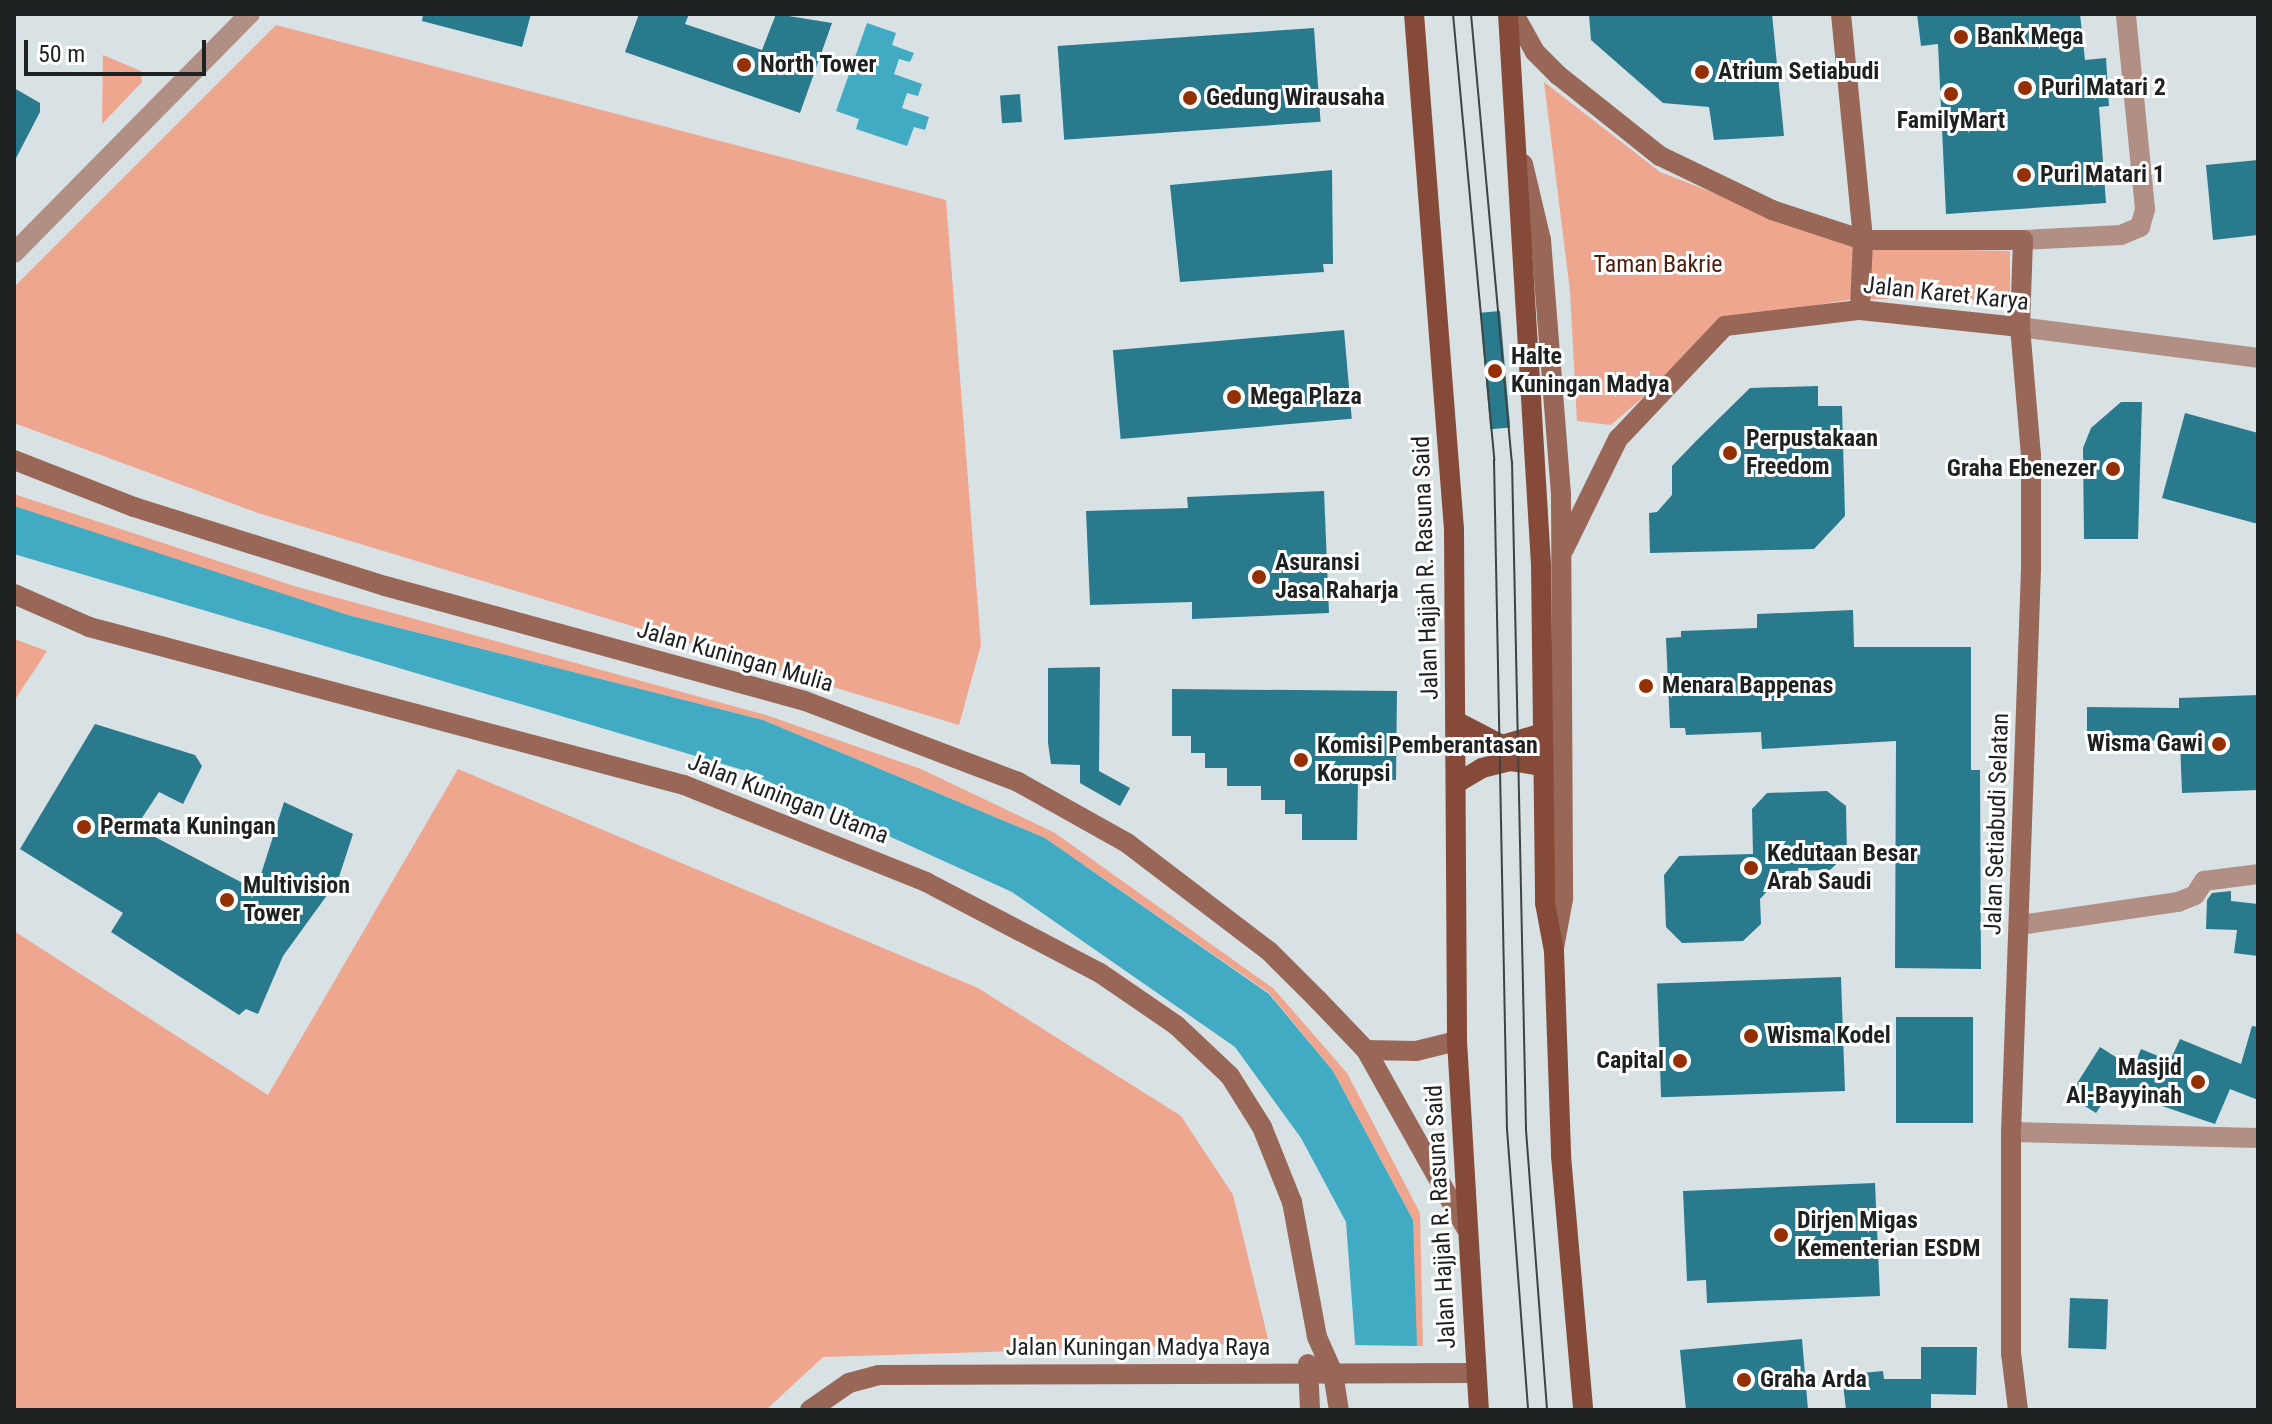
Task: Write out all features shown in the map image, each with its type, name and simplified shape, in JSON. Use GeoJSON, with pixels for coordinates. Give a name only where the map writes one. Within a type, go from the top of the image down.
{"type":"FeatureCollection","features":[{"type":"Feature","properties":{"kind":"main road","name":"Jalan Hajjah R. Rasuna Said"},"geometry":{"type":"LineString","coordinates":[[1414,14],[1449,441],[1457,783],[1457,1041],[1479,1410]]}},
{"type":"Feature","properties":{"kind":"main road"},"geometry":{"type":"LineString","coordinates":[[1511,14],[1514,129],[1536,462],[1545,903],[1554,951],[1561,1156],[1583,1410]]}},
{"type":"Feature","properties":{"kind":"main road"},"geometry":{"type":"LineString","coordinates":[[1456,721],[1502,745],[1543,733]]}},
{"type":"Feature","properties":{"kind":"main road"},"geometry":{"type":"LineString","coordinates":[[1457,783],[1511,761],[1543,766]]}},
{"type":"Feature","properties":{"kind":"street"},"geometry":{"type":"LineString","coordinates":[[14,253],[250,14]]}},
{"type":"Feature","properties":{"kind":"street"},"geometry":{"type":"LineString","coordinates":[[1511,14],[1527,42],[1558,75],[1660,156],[1772,210],[1863,240],[2023,240],[2121,235],[2140,227],[2145,209],[2126,14]]}},
{"type":"Feature","properties":{"kind":"street"},"geometry":{"type":"LineString","coordinates":[[1841,14],[1863,240],[1860,310]]}},
{"type":"Feature","properties":{"kind":"street"},"geometry":{"type":"LineString","coordinates":[[1514,129],[1541,240],[1561,557],[1563,899],[1554,951]]}},
{"type":"Feature","properties":{"kind":"street","name":"Jalan Setiabudi Selatan"},"geometry":{"type":"LineString","coordinates":[[2018,1410],[2011,1353],[2011,1132],[2020,925],[2031,455],[2020,327],[2023,240]]}},
{"type":"Feature","properties":{"kind":"street","name":"Jalan Karet Karya"},"geometry":{"type":"LineString","coordinates":[[1561,557],[1618,439],[1717,330],[1734,323],[1860,310],[2258,358]]}},
{"type":"Feature","properties":{"kind":"street","name":"Jalan Kuningan Mulia"},"geometry":{"type":"LineString","coordinates":[[14,460],[134,507],[385,586],[805,701],[1018,782],[1127,843],[1269,951],[1366,1050],[1466,1228]]}},
{"type":"Feature","properties":{"kind":"street","name":"Jalan Kuningan Utama"},"geometry":{"type":"LineString","coordinates":[[14,594],[89,627],[684,785],[926,882],[1060,950],[1176,1025],[1230,1076],[1262,1127],[1292,1202],[1317,1337],[1341,1374],[1339,1410]]}},
{"type":"Feature","properties":{"kind":"street"},"geometry":{"type":"LineString","coordinates":[[2020,925],[2178,902],[2195,895],[2204,881],[2258,874]]}},
{"type":"Feature","properties":{"kind":"street"},"geometry":{"type":"LineString","coordinates":[[1366,1050],[1416,1051],[1457,1041]]}},
{"type":"Feature","properties":{"kind":"street"},"geometry":{"type":"LineString","coordinates":[[2011,1132],[2258,1138]]}},
{"type":"Feature","properties":{"kind":"street","name":"Jalan Kuningan Utama"},"geometry":{"type":"LineString","coordinates":[[1310,1410],[1305,1373],[1317,1337]]}},
{"type":"Feature","properties":{"kind":"street","name":"Jalan Kuningan Madya Raya"},"geometry":{"type":"LineString","coordinates":[[810,1410],[849,1383],[879,1375],[1475,1373]]}},
{"type":"Feature","properties":{"kind":"green space"},"geometry":{"type":"Polygon","coordinates":[[[276,25],[946,200],[981,645],[959,725],[258,513],[14,423],[14,287],[276,25]]]}},
{"type":"Feature","properties":{"kind":"green space"},"geometry":{"type":"Polygon","coordinates":[[[103,55],[141,71],[142,82],[102,124],[103,55]]]}},
{"type":"Feature","properties":{"kind":"green space","name":"Taman Bakrie"},"geometry":{"type":"Polygon","coordinates":[[[1544,82],[1660,172],[1856,248],[2010,251],[2010,300],[1854,299],[1735,318],[1611,425],[1577,421],[1570,291],[1544,82]]]}},
{"type":"Feature","properties":{"kind":"green space"},"geometry":{"type":"Polygon","coordinates":[[[14,494],[294,586],[766,715],[921,769],[1055,833],[1274,989],[1347,1073],[1420,1213],[1423,1346],[1413,1346],[1413,1220],[1333,1071],[1269,993],[1045,838],[763,720],[348,615],[86,533],[14,506],[14,494]]]}},
{"type":"Feature","properties":{"kind":"green space"},"geometry":{"type":"Polygon","coordinates":[[[14,639],[47,651],[14,701],[14,639]]]}},
{"type":"Feature","properties":{"kind":"green space"},"geometry":{"type":"Polygon","coordinates":[[[458,769],[978,988],[1181,1116],[1233,1195],[1269,1343],[823,1357],[766,1410],[14,1410],[14,931],[268,1095],[458,769]]]}},
{"type":"Feature","properties":{"kind":"water"},"geometry":{"type":"Polygon","coordinates":[[[867,23],[896,33],[892,45],[914,53],[910,62],[899,59],[894,74],[922,84],[918,96],[907,93],[902,108],[929,117],[925,130],[914,127],[907,146],[856,129],[859,119],[836,111],[867,23]]]}},
{"type":"Feature","properties":{"kind":"water"},"geometry":{"type":"Polygon","coordinates":[[[14,506],[348,615],[763,720],[1045,838],[1269,994],[1333,1071],[1413,1220],[1419,1410],[1360,1410],[1346,1222],[1301,1138],[1235,1047],[1012,892],[743,770],[14,554],[14,506]]]}},
{"type":"Feature","properties":{"kind":"pier"},"geometry":{"type":"Polygon","coordinates":[[[1351,1345],[1417,1346],[1423,1410],[1356,1410],[1351,1345]]]}},
{"type":"Feature","properties":{"kind":"building"},"geometry":{"type":"Polygon","coordinates":[[[423,14],[531,14],[522,47],[422,21],[423,14]]]}},
{"type":"Feature","properties":{"kind":"building","name":"North Tower"},"geometry":{"type":"Polygon","coordinates":[[[639,14],[689,14],[685,24],[762,50],[776,14],[832,23],[800,113],[625,52],[639,14]]]}},
{"type":"Feature","properties":{"kind":"building","name":"Atrium Setiabudi"},"geometry":{"type":"Polygon","coordinates":[[[1589,14],[1772,14],[1784,136],[1714,140],[1709,107],[1663,103],[1591,40],[1589,14]]]}},
{"type":"Feature","properties":{"kind":"building"},"geometry":{"type":"Polygon","coordinates":[[[1917,14],[2080,14],[2085,60],[2106,58],[2109,106],[2099,107],[2106,203],[1946,214],[1938,44],[1921,46],[1917,14]]]}},
{"type":"Feature","properties":{"kind":"building","name":"Gedung Wirausaha"},"geometry":{"type":"Polygon","coordinates":[[[1314,28],[1321,122],[1064,140],[1058,46],[1314,28]]]}},
{"type":"Feature","properties":{"kind":"building"},"geometry":{"type":"Polygon","coordinates":[[[14,88],[40,103],[40,112],[14,162],[14,88]]]}},
{"type":"Feature","properties":{"kind":"building"},"geometry":{"type":"Polygon","coordinates":[[[1020,94],[1022,122],[1002,123],[1000,95],[1020,94]]]}},
{"type":"Feature","properties":{"kind":"building"},"geometry":{"type":"Polygon","coordinates":[[[2258,160],[2258,235],[2213,240],[2206,165],[2258,160]]]}},
{"type":"Feature","properties":{"kind":"building"},"geometry":{"type":"Polygon","coordinates":[[[1332,170],[1333,264],[1323,264],[1324,272],[1180,282],[1170,185],[1332,170]]]}},
{"type":"Feature","properties":{"kind":"building","name":"Halte Kuningan Madya"},"geometry":{"type":"Polygon","coordinates":[[[1500,311],[1510,428],[1490,429],[1480,313],[1500,311]]]}},
{"type":"Feature","properties":{"kind":"building","name":"Mega Plaza"},"geometry":{"type":"Polygon","coordinates":[[[1344,330],[1352,419],[1121,439],[1113,350],[1344,330]]]}},
{"type":"Feature","properties":{"kind":"building"},"geometry":{"type":"Polygon","coordinates":[[[1818,386],[1818,406],[1842,406],[1845,516],[1814,549],[1650,553],[1649,513],[1657,512],[1672,495],[1672,466],[1697,440],[1750,388],[1818,386]]]}},
{"type":"Feature","properties":{"kind":"building","name":"Graha Ebenezer"},"geometry":{"type":"Polygon","coordinates":[[[2121,402],[2142,402],[2138,539],[2084,539],[2083,448],[2091,428],[2121,402]]]}},
{"type":"Feature","properties":{"kind":"building"},"geometry":{"type":"Polygon","coordinates":[[[2185,413],[2258,433],[2258,524],[2162,498],[2185,413]]]}},
{"type":"Feature","properties":{"kind":"building","name":"Asuransi Jasa Raharja"},"geometry":{"type":"Polygon","coordinates":[[[1324,491],[1329,613],[1192,619],[1192,602],[1090,605],[1086,511],[1188,508],[1187,497],[1324,491]]]}},
{"type":"Feature","properties":{"kind":"building"},"geometry":{"type":"Polygon","coordinates":[[[1853,610],[1854,647],[1971,647],[1971,770],[1980,770],[1981,969],[1895,968],[1896,741],[1762,749],[1761,732],[1686,735],[1685,728],[1670,728],[1666,638],[1681,637],[1681,631],[1757,628],[1757,614],[1853,610]]]}},
{"type":"Feature","properties":{"kind":"building"},"geometry":{"type":"Polygon","coordinates":[[[1100,667],[1099,771],[1130,788],[1120,806],[1080,783],[1080,765],[1051,764],[1048,668],[1100,667]]]}},
{"type":"Feature","properties":{"kind":"building","name":"Komisi Pemberantasan Korupsi"},"geometry":{"type":"Polygon","coordinates":[[[1172,689],[1397,691],[1396,780],[1358,779],[1357,840],[1302,840],[1302,814],[1285,814],[1285,800],[1261,800],[1261,786],[1227,786],[1227,768],[1205,768],[1205,753],[1191,753],[1191,736],[1172,736],[1172,689]]]}},
{"type":"Feature","properties":{"kind":"building","name":"Wisma Gawi"},"geometry":{"type":"Polygon","coordinates":[[[2258,695],[2258,790],[2182,793],[2180,741],[2087,740],[2087,707],[2179,708],[2179,698],[2258,695]]]}},
{"type":"Feature","properties":{"kind":"building"},"geometry":{"type":"Polygon","coordinates":[[[95,724],[195,755],[202,766],[183,804],[159,792],[136,827],[256,890],[284,802],[353,834],[338,880],[283,956],[258,1014],[246,1009],[239,1015],[111,932],[123,913],[20,849],[95,724]]]}},
{"type":"Feature","properties":{"kind":"building","name":"Kedutaan Besar Arab Saudi"},"geometry":{"type":"Polygon","coordinates":[[[1827,791],[1846,806],[1847,854],[1830,870],[1786,871],[1760,899],[1761,924],[1743,941],[1682,943],[1666,927],[1664,875],[1679,856],[1753,854],[1752,809],[1767,793],[1827,791]]]}},
{"type":"Feature","properties":{"kind":"building"},"geometry":{"type":"Polygon","coordinates":[[[2231,891],[2231,901],[2258,904],[2258,956],[2234,953],[2237,930],[2206,929],[2207,900],[2212,893],[2231,891]]]}},
{"type":"Feature","properties":{"kind":"building","name":"Wisma Kodel"},"geometry":{"type":"Polygon","coordinates":[[[1841,977],[1845,1091],[1661,1097],[1657,983],[1841,977]]]}},
{"type":"Feature","properties":{"kind":"building"},"geometry":{"type":"Polygon","coordinates":[[[1896,1017],[1973,1017],[1973,1123],[1896,1123],[1896,1017]]]}},
{"type":"Feature","properties":{"kind":"building"},"geometry":{"type":"Polygon","coordinates":[[[2252,1026],[2258,1027],[2258,1100],[2230,1089],[2215,1124],[2112,1089],[2096,1113],[2069,1096],[2100,1047],[2133,1068],[2141,1049],[2170,1061],[2180,1039],[2241,1064],[2252,1026]]]}},
{"type":"Feature","properties":{"kind":"building","name":"Dirjen Migas Kementerian ESDM"},"geometry":{"type":"Polygon","coordinates":[[[1875,1183],[1880,1296],[1707,1303],[1706,1280],[1687,1281],[1683,1191],[1875,1183]]]}},
{"type":"Feature","properties":{"kind":"building"},"geometry":{"type":"Polygon","coordinates":[[[2070,1298],[2108,1299],[2106,1349],[2068,1348],[2070,1298]]]}},
{"type":"Feature","properties":{"kind":"building","name":"Graha Arda"},"geometry":{"type":"Polygon","coordinates":[[[1802,1339],[1808,1410],[1686,1410],[1680,1350],[1802,1339]]]}},
{"type":"Feature","properties":{"kind":"building"},"geometry":{"type":"Polygon","coordinates":[[[1921,1347],[1977,1347],[1976,1395],[1931,1394],[1931,1410],[1846,1410],[1842,1375],[1883,1371],[1884,1379],[1921,1379],[1921,1347]]]}},
{"type":"Feature","properties":{"kind":"tram line"},"geometry":{"type":"LineString","coordinates":[[1453,14],[1494,460],[1507,1129],[1528,1410]]}},
{"type":"Feature","properties":{"kind":"tram line"},"geometry":{"type":"LineString","coordinates":[[1471,14],[1512,461],[1526,1130],[1547,1410]]}},
{"type":"Feature","properties":{"kind":"place","name":"Bank Mega"},"geometry":{"type":"Point","coordinates":[1961,37]}},
{"type":"Feature","properties":{"kind":"place","name":"North Tower"},"geometry":{"type":"Point","coordinates":[744,65]}},
{"type":"Feature","properties":{"kind":"place","name":"Atrium Setiabudi"},"geometry":{"type":"Point","coordinates":[1702,72]}},
{"type":"Feature","properties":{"kind":"place","name":"Puri Matari 2"},"geometry":{"type":"Point","coordinates":[2025,88]}},
{"type":"Feature","properties":{"kind":"place","name":"FamilyMart"},"geometry":{"type":"Point","coordinates":[1951,94]}},
{"type":"Feature","properties":{"kind":"place","name":"Gedung Wirausaha"},"geometry":{"type":"Point","coordinates":[1190,98]}},
{"type":"Feature","properties":{"kind":"place","name":"Puri Matari 1"},"geometry":{"type":"Point","coordinates":[2024,175]}},
{"type":"Feature","properties":{"kind":"place","name":"Halte Kuningan Madya"},"geometry":{"type":"Point","coordinates":[1495,371]}},
{"type":"Feature","properties":{"kind":"place","name":"Mega Plaza"},"geometry":{"type":"Point","coordinates":[1234,397]}},
{"type":"Feature","properties":{"kind":"place","name":"Perpustakaan Freedom"},"geometry":{"type":"Point","coordinates":[1730,453]}},
{"type":"Feature","properties":{"kind":"place","name":"Graha Ebenezer"},"geometry":{"type":"Point","coordinates":[2113,469]}},
{"type":"Feature","properties":{"kind":"place","name":"Asuransi Jasa Raharja"},"geometry":{"type":"Point","coordinates":[1259,577]}},
{"type":"Feature","properties":{"kind":"place","name":"Menara Bappenas"},"geometry":{"type":"Point","coordinates":[1646,686]}},
{"type":"Feature","properties":{"kind":"place","name":"Wisma Gawi"},"geometry":{"type":"Point","coordinates":[2219,744]}},
{"type":"Feature","properties":{"kind":"place","name":"Komisi Pemberantasan Korupsi"},"geometry":{"type":"Point","coordinates":[1301,760]}},
{"type":"Feature","properties":{"kind":"place","name":"Permata Kuningan"},"geometry":{"type":"Point","coordinates":[84,827]}},
{"type":"Feature","properties":{"kind":"place","name":"Kedutaan Besar Arab Saudi"},"geometry":{"type":"Point","coordinates":[1751,868]}},
{"type":"Feature","properties":{"kind":"place","name":"Multivision Tower"},"geometry":{"type":"Point","coordinates":[227,900]}},
{"type":"Feature","properties":{"kind":"place","name":"Wisma Kodel"},"geometry":{"type":"Point","coordinates":[1751,1036]}},
{"type":"Feature","properties":{"kind":"place","name":"Capital"},"geometry":{"type":"Point","coordinates":[1680,1061]}},
{"type":"Feature","properties":{"kind":"place","name":"Masjid Al-Bayyinah"},"geometry":{"type":"Point","coordinates":[2198,1082]}},
{"type":"Feature","properties":{"kind":"place","name":"Dirjen Migas Kementerian ESDM"},"geometry":{"type":"Point","coordinates":[1781,1235]}},
{"type":"Feature","properties":{"kind":"place","name":"Graha Arda"},"geometry":{"type":"Point","coordinates":[1744,1380]}}]}
